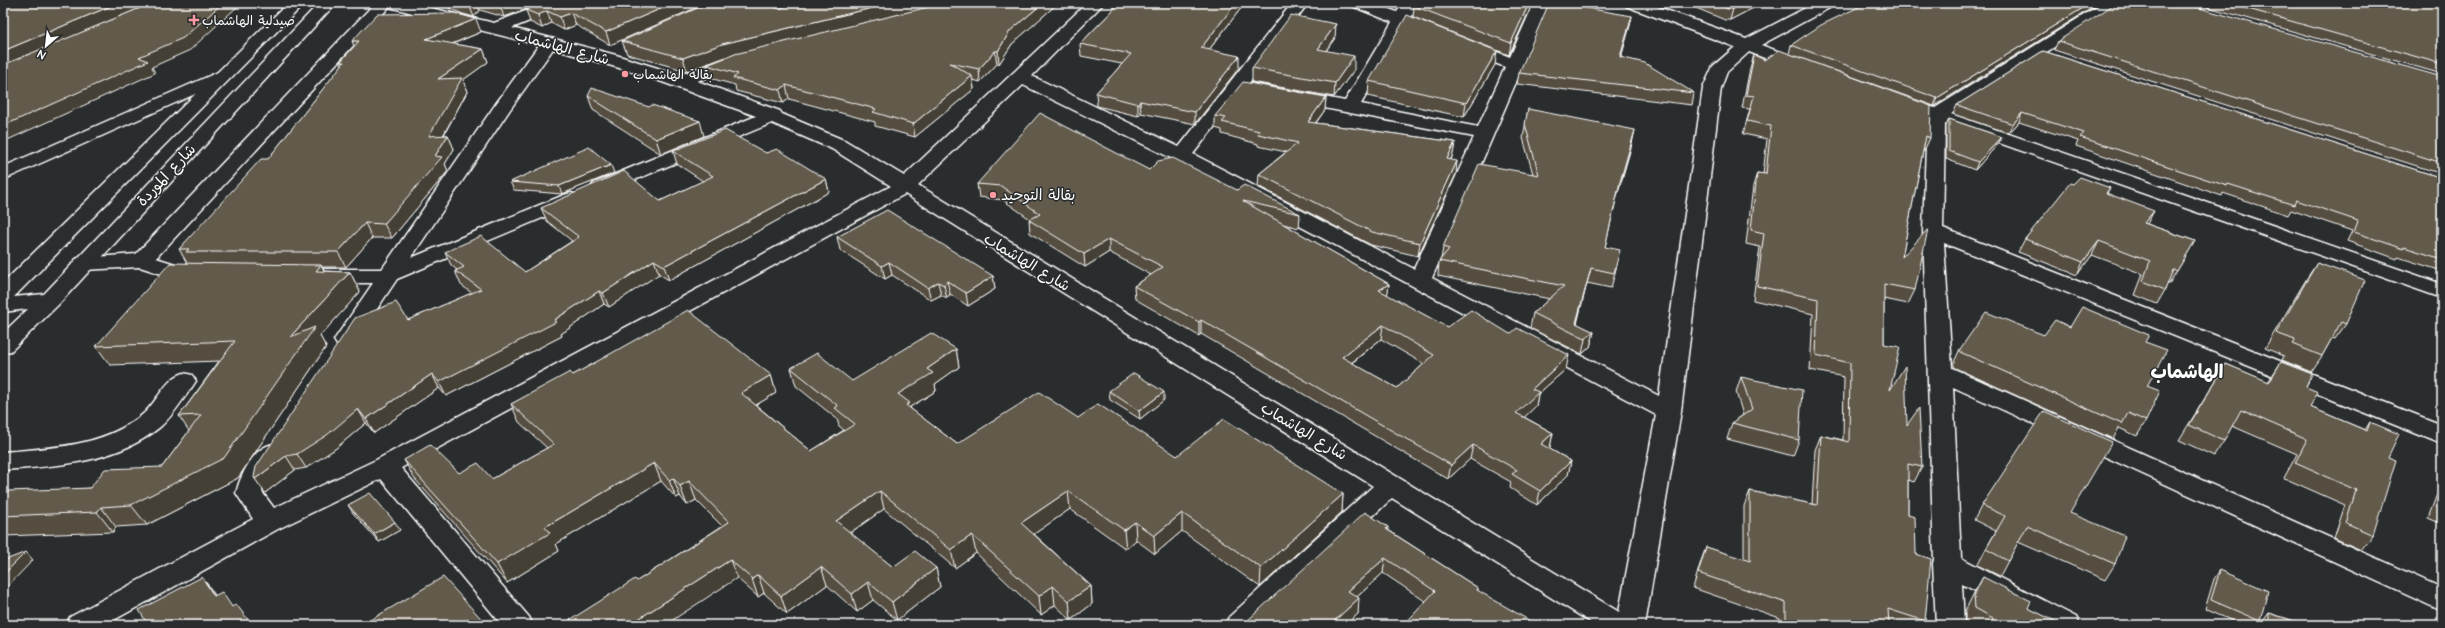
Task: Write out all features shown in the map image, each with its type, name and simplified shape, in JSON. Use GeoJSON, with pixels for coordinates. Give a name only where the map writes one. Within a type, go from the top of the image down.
{"type":"FeatureCollection","features":[{"type":"Feature","properties":{"kind":"street","name":"شارع الموردة"},"geometry":{"type":"LineString","coordinates":[[3,295],[297,3]]}},
{"type":"Feature","properties":{"kind":"street","name":"شارع الموردة"},"geometry":{"type":"LineString","coordinates":[[3,346],[50,300],[82,264],[328,3]]}},
{"type":"Feature","properties":{"kind":"street"},"geometry":{"type":"LineString","coordinates":[[142,260],[384,3]]}},
{"type":"Feature","properties":{"kind":"street","name":"شارع الهاشماب"},"geometry":{"type":"LineString","coordinates":[[390,3],[423,6],[495,29],[601,57],[681,81],[774,115],[839,145],[904,187],[1391,484],[1618,625]]}},
{"type":"Feature","properties":{"kind":"street"},"geometry":{"type":"LineString","coordinates":[[495,29],[561,3]]}},
{"type":"Feature","properties":{"kind":"street"},"geometry":{"type":"LineString","coordinates":[[80,625],[269,522],[385,466],[904,187],[1021,77],[1096,3]]}},
{"type":"Feature","properties":{"kind":"street"},"geometry":{"type":"LineString","coordinates":[[1182,156],[1238,86],[1300,3]]}},
{"type":"Feature","properties":{"kind":"street"},"geometry":{"type":"LineString","coordinates":[[1358,3],[1516,65]]}},
{"type":"Feature","properties":{"kind":"street"},"geometry":{"type":"LineString","coordinates":[[1350,108],[1411,3]]}},
{"type":"Feature","properties":{"kind":"street"},"geometry":{"type":"LineString","coordinates":[[1420,280],[1486,134],[1542,3]]}},
{"type":"Feature","properties":{"kind":"street"},"geometry":{"type":"LineString","coordinates":[[1632,3],[1819,72]]}},
{"type":"Feature","properties":{"kind":"street"},"geometry":{"type":"LineString","coordinates":[[1631,625],[1669,411],[1712,88],[1719,70],[1746,46],[1827,3]]}},
{"type":"Feature","properties":{"kind":"street"},"geometry":{"type":"LineString","coordinates":[[1936,115],[2114,3]]}},
{"type":"Feature","properties":{"kind":"street"},"geometry":{"type":"LineString","coordinates":[[334,356],[386,276],[501,109],[549,43]]}},
{"type":"Feature","properties":{"kind":"street"},"geometry":{"type":"LineString","coordinates":[[601,57],[622,48]]}},
{"type":"Feature","properties":{"kind":"street"},"geometry":{"type":"LineString","coordinates":[[2036,51],[2058,58]]}},
{"type":"Feature","properties":{"kind":"street"},"geometry":{"type":"LineString","coordinates":[[681,81],[732,62],[755,57]]}},
{"type":"Feature","properties":{"kind":"street"},"geometry":{"type":"LineString","coordinates":[[3,174],[225,74]]}},
{"type":"Feature","properties":{"kind":"street"},"geometry":{"type":"LineString","coordinates":[[1021,77],[1182,156],[1669,411]]}},
{"type":"Feature","properties":{"kind":"street"},"geometry":{"type":"LineString","coordinates":[[1238,86],[1486,134]]}},
{"type":"Feature","properties":{"kind":"street"},"geometry":{"type":"LineString","coordinates":[[1885,96],[2442,292]]}},
{"type":"Feature","properties":{"kind":"street"},"geometry":{"type":"LineString","coordinates":[[298,276],[386,276],[774,115]]}},
{"type":"Feature","properties":{"kind":"street"},"geometry":{"type":"LineString","coordinates":[[1936,115],[1933,231],[1941,372],[1946,563],[1950,625]]}},
{"type":"Feature","properties":{"kind":"street"},"geometry":{"type":"LineString","coordinates":[[1933,231],[2442,434]]}},
{"type":"Feature","properties":{"kind":"street"},"geometry":{"type":"LineString","coordinates":[[82,264],[142,260],[186,275],[210,275]]}},
{"type":"Feature","properties":{"kind":"street"},"geometry":{"type":"LineString","coordinates":[[3,305],[50,300]]}},
{"type":"Feature","properties":{"kind":"street"},"geometry":{"type":"LineString","coordinates":[[1941,372],[2442,600]]}},
{"type":"Feature","properties":{"kind":"street"},"geometry":{"type":"LineString","coordinates":[[3,461],[69,455],[118,441],[151,421],[184,381]]}},
{"type":"Feature","properties":{"kind":"street"},"geometry":{"type":"LineString","coordinates":[[269,522],[249,494],[252,479],[283,436]]}},
{"type":"Feature","properties":{"kind":"street"},"geometry":{"type":"LineString","coordinates":[[385,466],[519,625]]}},
{"type":"Feature","properties":{"kind":"street"},"geometry":{"type":"LineString","coordinates":[[1240,625],[1391,484]]}},
{"type":"Feature","properties":{"kind":"street"},"geometry":{"type":"LineString","coordinates":[[1946,563],[2066,625]]}},
{"type":"Feature","properties":{"kind":"building"},"geometry":{"type":"Polygon","coordinates":[[[3,3],[118,3],[3,51],[3,3]]]}},
{"type":"Feature","properties":{"kind":"building"},"geometry":{"type":"Polygon","coordinates":[[[152,3],[223,3],[183,38],[139,57],[148,61],[3,126],[3,65],[152,3]]]}},
{"type":"Feature","properties":{"kind":"building"},"geometry":{"type":"Polygon","coordinates":[[[542,3],[674,3],[606,32],[571,13],[560,17],[547,11],[538,15],[526,10],[542,3]]]}},
{"type":"Feature","properties":{"kind":"building"},"geometry":{"type":"Polygon","coordinates":[[[709,3],[765,3],[779,9],[793,3],[893,3],[722,44],[683,58],[622,41],[709,3]]]}},
{"type":"Feature","properties":{"kind":"building"},"geometry":{"type":"Polygon","coordinates":[[[945,3],[1043,3],[1010,31],[998,51],[995,51],[979,69],[950,63],[972,76],[913,124],[873,112],[876,109],[786,85],[780,90],[733,78],[738,74],[707,65],[735,54],[945,3]]]}},
{"type":"Feature","properties":{"kind":"building"},"geometry":{"type":"Polygon","coordinates":[[[1116,3],[1236,3],[1201,48],[1239,56],[1195,112],[1140,101],[1138,104],[1096,93],[1131,54],[1080,44],[1117,6],[1113,6],[1116,3]]]}},
{"type":"Feature","properties":{"kind":"building"},"geometry":{"type":"Polygon","coordinates":[[[1416,3],[1529,3],[1511,43],[1414,6],[1416,3]]]}},
{"type":"Feature","properties":{"kind":"building"},"geometry":{"type":"Polygon","coordinates":[[[1549,3],[1557,3],[1632,16],[1620,57],[1645,63],[1694,93],[1519,73],[1549,3]]]}},
{"type":"Feature","properties":{"kind":"building"},"geometry":{"type":"Polygon","coordinates":[[[1714,3],[1744,3],[1733,9],[1728,9],[1714,3]]]}},
{"type":"Feature","properties":{"kind":"building"},"geometry":{"type":"Polygon","coordinates":[[[1867,3],[2091,3],[1937,98],[1791,45],[1821,25],[1867,3]]]}},
{"type":"Feature","properties":{"kind":"building"},"geometry":{"type":"Polygon","coordinates":[[[2116,3],[2182,3],[2442,77],[2442,163],[2058,41],[2116,3]]]}},
{"type":"Feature","properties":{"kind":"building"},"geometry":{"type":"Polygon","coordinates":[[[2227,3],[2442,3],[2442,64],[2227,3]]]}},
{"type":"Feature","properties":{"kind":"building"},"geometry":{"type":"Polygon","coordinates":[[[454,13],[476,19],[426,39],[483,49],[438,79],[462,78],[429,136],[448,135],[435,156],[442,157],[384,224],[365,223],[338,252],[186,252],[189,249],[179,249],[261,159],[268,159],[344,62],[340,62],[359,41],[352,41],[377,14],[454,13]]]}},
{"type":"Feature","properties":{"kind":"building"},"geometry":{"type":"Polygon","coordinates":[[[1291,15],[1336,24],[1318,49],[1354,56],[1335,83],[1252,68],[1291,15]]]}},
{"type":"Feature","properties":{"kind":"building"},"geometry":{"type":"Polygon","coordinates":[[[1407,15],[1497,51],[1466,103],[1369,81],[1407,15]]]}},
{"type":"Feature","properties":{"kind":"building"},"geometry":{"type":"Polygon","coordinates":[[[1779,50],[1931,106],[1930,138],[1926,136],[1902,257],[1928,229],[1915,290],[1884,284],[1884,344],[1900,347],[1890,390],[1905,366],[1907,425],[1919,408],[1922,467],[1908,464],[1908,515],[1915,517],[1916,554],[1931,559],[1925,621],[1888,609],[1889,625],[1786,625],[1786,603],[1698,573],[1706,547],[1750,561],[1750,491],[1817,505],[1821,435],[1849,442],[1850,363],[1816,355],[1818,299],[1757,286],[1764,233],[1751,230],[1757,173],[1766,174],[1771,126],[1747,121],[1754,96],[1746,95],[1754,55],[1765,60],[1779,50]]]}},
{"type":"Feature","properties":{"kind":"building"},"geometry":{"type":"Polygon","coordinates":[[[2043,51],[2442,178],[2442,259],[2404,247],[2404,249],[2354,232],[2358,221],[2296,200],[2294,205],[2228,184],[2227,186],[2080,137],[2084,133],[2022,113],[2013,124],[1957,105],[2043,51]]]}},
{"type":"Feature","properties":{"kind":"building"},"geometry":{"type":"Polygon","coordinates":[[[1243,82],[1326,97],[1308,122],[1455,142],[1447,159],[1457,161],[1420,243],[1372,232],[1259,174],[1298,143],[1258,134],[1259,131],[1222,122],[1226,118],[1215,116],[1243,82]]]}},
{"type":"Feature","properties":{"kind":"building"},"geometry":{"type":"Polygon","coordinates":[[[592,88],[649,107],[652,105],[700,121],[656,139],[588,96],[592,88]]]}},
{"type":"Feature","properties":{"kind":"building"},"geometry":{"type":"Polygon","coordinates":[[[1528,109],[1635,130],[1620,182],[1605,247],[1620,250],[1614,273],[1591,268],[1576,323],[1594,332],[1585,339],[1533,313],[1564,286],[1439,261],[1449,249],[1443,247],[1479,164],[1539,175],[1525,124],[1528,109]]]}},
{"type":"Feature","properties":{"kind":"building"},"geometry":{"type":"Polygon","coordinates":[[[1040,113],[1149,170],[1158,161],[1173,158],[1237,190],[1244,185],[1300,214],[1243,201],[1389,284],[1379,290],[1447,327],[1471,310],[1510,334],[1517,328],[1569,355],[1532,389],[1539,392],[1516,413],[1553,433],[1541,444],[1571,461],[1540,491],[1512,474],[1517,470],[1473,445],[1451,465],[1201,320],[1199,322],[1134,286],[1163,267],[1109,239],[1084,254],[1029,220],[1040,214],[1001,186],[977,184],[1040,113]],[[1383,325],[1342,357],[1397,388],[1434,355],[1383,325]]]}},
{"type":"Feature","properties":{"kind":"building"},"geometry":{"type":"Polygon","coordinates":[[[1949,119],[2002,137],[1978,162],[1949,151],[1949,119]]]}},
{"type":"Feature","properties":{"kind":"building"},"geometry":{"type":"Polygon","coordinates":[[[725,130],[766,153],[777,149],[826,179],[664,266],[654,260],[603,293],[599,291],[554,320],[556,322],[439,382],[432,374],[366,419],[358,409],[327,435],[297,454],[286,456],[255,479],[256,467],[355,318],[396,302],[408,320],[481,289],[455,271],[464,267],[445,252],[481,236],[525,272],[579,237],[541,208],[624,171],[660,201],[713,176],[673,151],[725,130]]]}},
{"type":"Feature","properties":{"kind":"building"},"geometry":{"type":"Polygon","coordinates":[[[589,147],[611,165],[559,186],[510,182],[589,147]]]}},
{"type":"Feature","properties":{"kind":"building"},"geometry":{"type":"Polygon","coordinates":[[[2080,177],[2110,188],[2106,193],[2154,211],[2144,223],[2195,241],[2177,271],[2173,270],[2165,290],[2143,281],[2150,261],[2099,241],[2083,262],[2025,239],[2070,183],[2073,184],[2080,177]]]}},
{"type":"Feature","properties":{"kind":"building"},"geometry":{"type":"Polygon","coordinates":[[[887,210],[993,276],[966,293],[947,281],[944,285],[938,282],[928,288],[889,262],[882,266],[837,237],[887,210]]]}},
{"type":"Feature","properties":{"kind":"building"},"geometry":{"type":"Polygon","coordinates":[[[170,263],[321,265],[316,271],[350,272],[290,337],[315,327],[224,458],[131,505],[101,507],[97,512],[3,516],[3,497],[8,491],[90,488],[105,469],[162,467],[201,415],[179,416],[235,341],[96,346],[170,263]]]}},
{"type":"Feature","properties":{"kind":"building"},"geometry":{"type":"Polygon","coordinates":[[[2317,263],[2365,280],[2346,324],[2341,322],[2322,356],[2292,344],[2295,340],[2276,333],[2317,263]]]}},
{"type":"Feature","properties":{"kind":"building"},"geometry":{"type":"Polygon","coordinates":[[[2082,307],[2149,335],[2145,342],[2167,350],[2147,386],[2160,391],[2146,421],[2128,413],[2122,424],[1960,352],[1960,349],[1986,312],[2044,335],[2055,320],[2070,327],[2082,307]]]}},
{"type":"Feature","properties":{"kind":"building"},"geometry":{"type":"Polygon","coordinates":[[[688,310],[771,375],[741,393],[811,451],[855,424],[835,408],[838,406],[791,368],[817,353],[852,381],[931,333],[956,349],[927,369],[933,373],[898,394],[910,403],[906,405],[957,444],[1039,392],[1078,418],[1098,404],[1177,456],[1224,419],[1343,494],[1261,568],[1182,513],[1154,536],[1135,522],[1124,530],[1068,491],[1021,523],[1091,586],[1069,601],[1053,586],[1039,596],[972,535],[951,550],[880,491],[836,521],[893,567],[915,551],[936,568],[892,602],[868,582],[852,594],[821,567],[781,596],[758,575],[752,579],[730,560],[629,625],[562,625],[635,579],[637,581],[729,522],[689,481],[680,486],[673,478],[669,480],[654,463],[545,527],[550,533],[497,564],[404,460],[430,445],[459,473],[478,463],[492,479],[554,444],[511,404],[570,372],[573,375],[688,310]]]}},
{"type":"Feature","properties":{"kind":"building"},"geometry":{"type":"Polygon","coordinates":[[[2281,362],[2312,374],[2306,387],[2318,392],[2310,407],[2367,431],[2370,422],[2399,434],[2388,457],[2396,460],[2373,535],[2346,523],[2356,490],[2295,463],[2307,439],[2241,410],[2224,441],[2189,425],[2226,364],[2269,382],[2281,362]]]}},
{"type":"Feature","properties":{"kind":"building"},"geometry":{"type":"Polygon","coordinates":[[[1134,373],[1164,392],[1139,411],[1109,391],[1134,373]]]}},
{"type":"Feature","properties":{"kind":"building"},"geometry":{"type":"Polygon","coordinates":[[[1741,377],[1802,390],[1799,440],[1732,423],[1752,409],[1741,377]]]}},
{"type":"Feature","properties":{"kind":"building"},"geometry":{"type":"Polygon","coordinates":[[[2044,411],[2112,442],[2070,513],[2125,536],[2115,564],[2027,526],[2008,561],[1986,549],[2005,516],[1982,505],[2044,411]]]}},
{"type":"Feature","properties":{"kind":"building"},"geometry":{"type":"Polygon","coordinates":[[[370,493],[395,522],[374,534],[348,505],[370,493]]]}},
{"type":"Feature","properties":{"kind":"building"},"geometry":{"type":"Polygon","coordinates":[[[2442,494],[2442,510],[2437,508],[2442,494]]]}},
{"type":"Feature","properties":{"kind":"building"},"geometry":{"type":"Polygon","coordinates":[[[1365,512],[1388,527],[1386,529],[1478,588],[1477,590],[1537,625],[1404,625],[1435,591],[1385,558],[1348,591],[1359,598],[1330,625],[1250,625],[1246,622],[1365,512]]]}},
{"type":"Feature","properties":{"kind":"building"},"geometry":{"type":"Polygon","coordinates":[[[26,552],[3,575],[3,561],[26,552]]]}},
{"type":"Feature","properties":{"kind":"building"},"geometry":{"type":"Polygon","coordinates":[[[2220,570],[2268,591],[2260,621],[2211,600],[2220,570]]]}},
{"type":"Feature","properties":{"kind":"building"},"geometry":{"type":"Polygon","coordinates":[[[202,577],[214,596],[222,592],[232,607],[236,604],[252,625],[148,625],[139,610],[202,577]]]}},
{"type":"Feature","properties":{"kind":"building"},"geometry":{"type":"Polygon","coordinates":[[[443,577],[487,625],[362,625],[443,577]]]}},
{"type":"Feature","properties":{"kind":"building"},"geometry":{"type":"Polygon","coordinates":[[[1983,577],[2031,601],[2028,608],[2059,623],[2059,625],[1990,625],[1993,618],[1975,608],[1974,595],[1983,577]]]}},
{"type":"Feature","properties":{"kind":"building"},"geometry":{"type":"Polygon","coordinates":[[[2269,613],[2307,625],[2269,625],[2269,613]]]}},
{"type":"Feature","properties":{"kind":"place","name":"صيدلية الهاشماب"},"geometry":{"type":"Point","coordinates":[194,20]}},
{"type":"Feature","properties":{"kind":"place","name":"بقالة الهاشماب"},"geometry":{"type":"Point","coordinates":[625,74]}},
{"type":"Feature","properties":{"kind":"place","name":"بقالة التوحيد"},"geometry":{"type":"Point","coordinates":[993,195]}},
{"type":"Feature","properties":{"kind":"district","name":"الهاشماب"},"geometry":{"type":"Point","coordinates":[2187,371]}}]}
